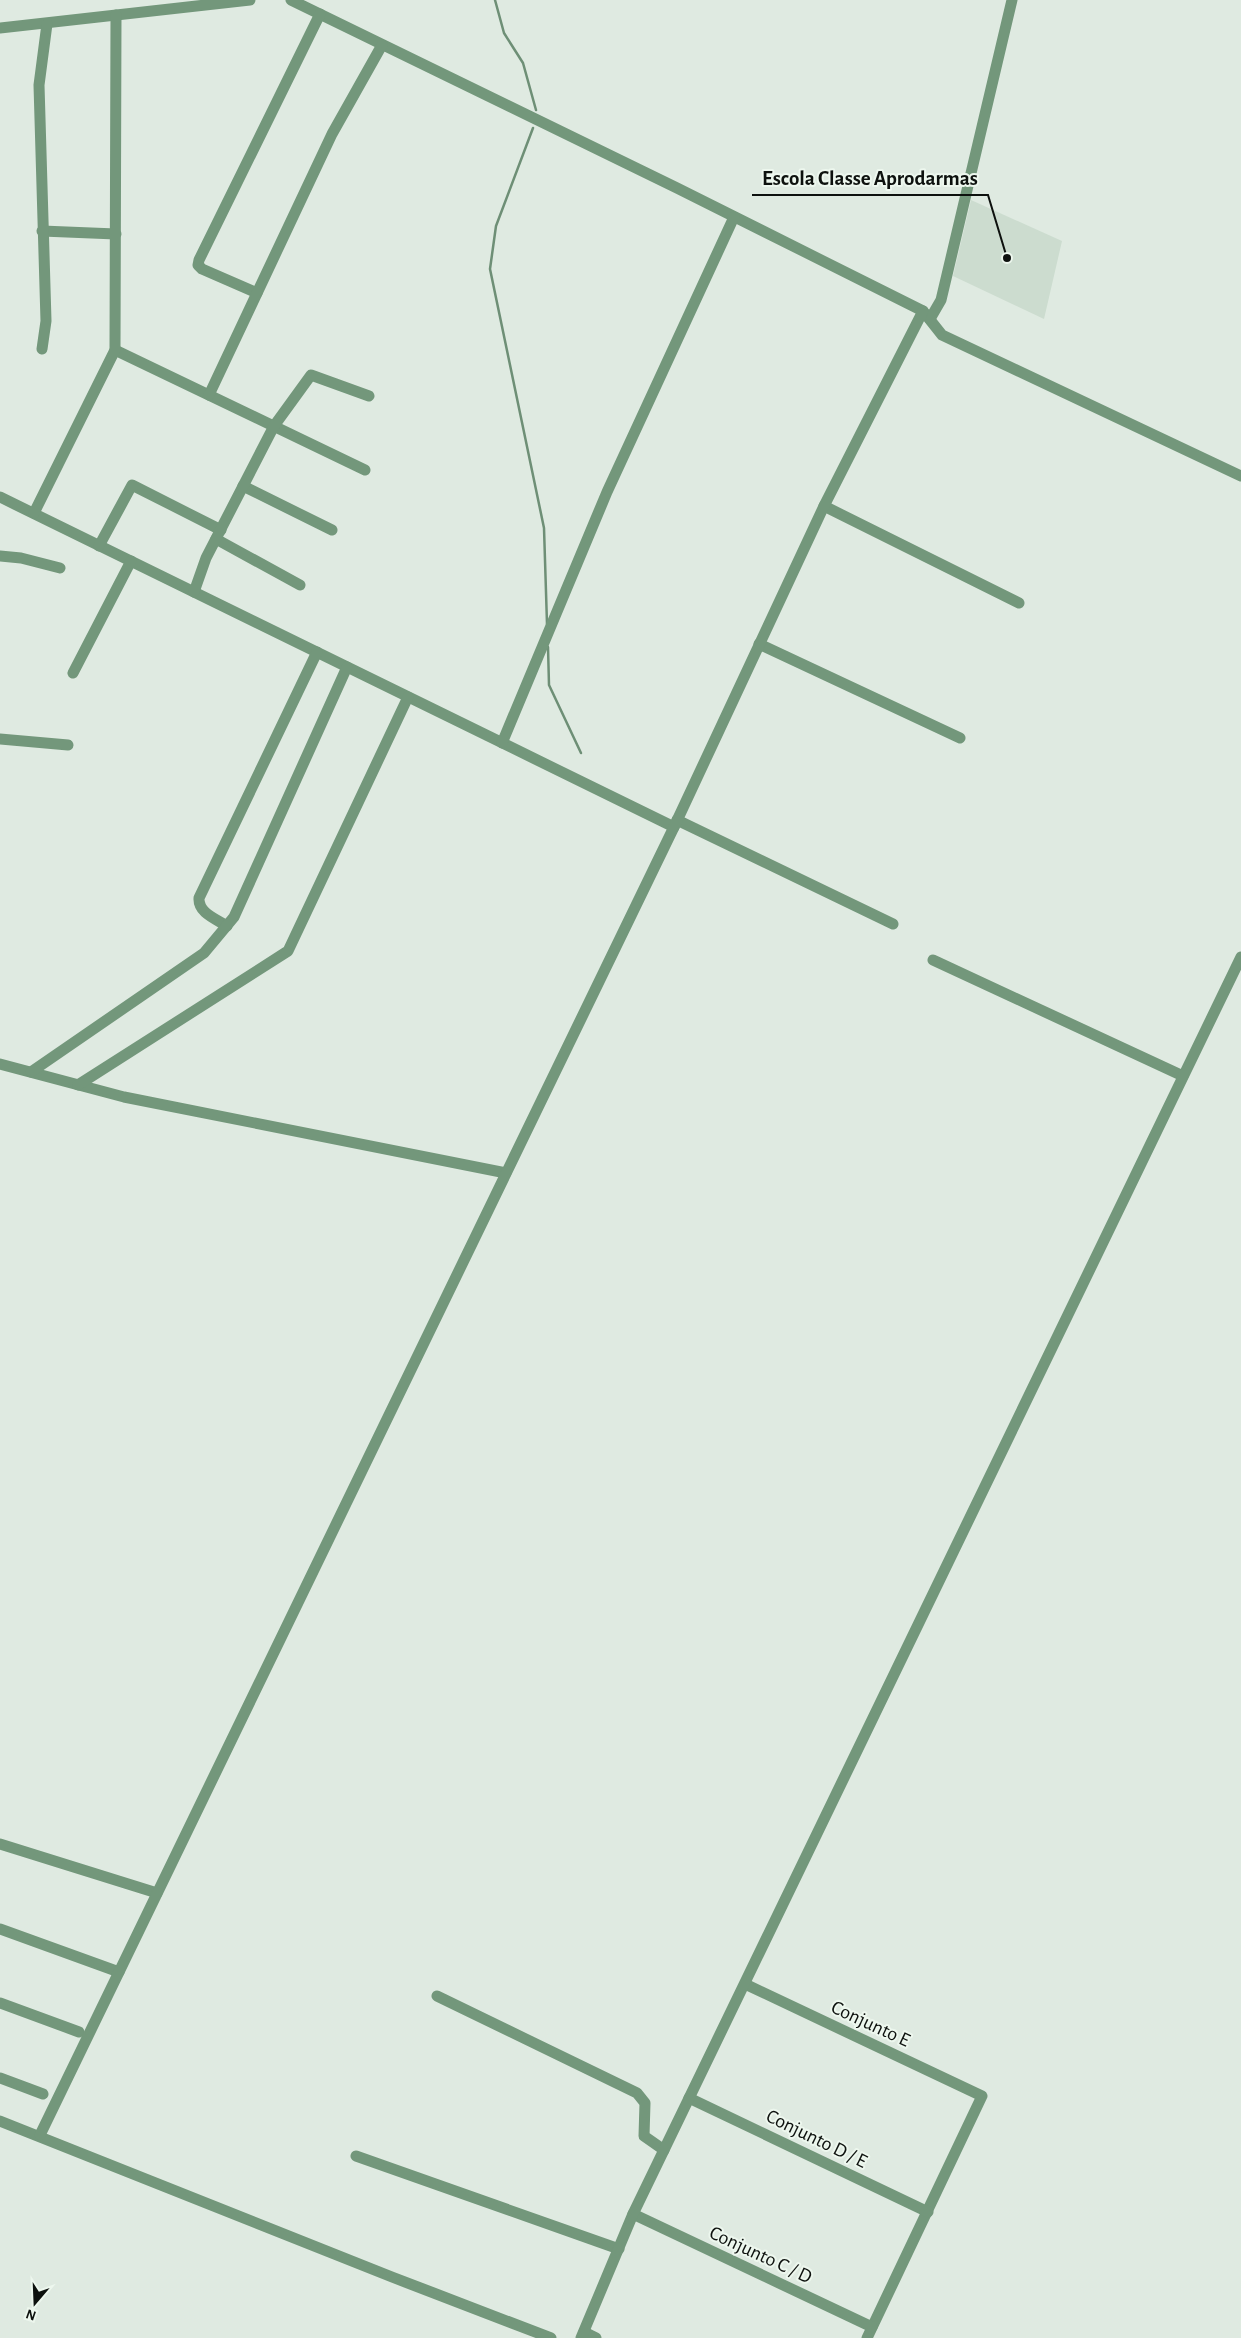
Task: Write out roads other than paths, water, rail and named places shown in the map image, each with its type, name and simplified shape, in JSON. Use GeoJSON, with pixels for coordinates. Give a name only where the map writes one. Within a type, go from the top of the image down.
{"type":"FeatureCollection","features":[{"type":"Feature","properties":{"kind":"street"},"geometry":{"type":"LineString","coordinates":[[0,28],[250,0]]}},
{"type":"Feature","properties":{"kind":"street"},"geometry":{"type":"LineString","coordinates":[[291,0],[734,217],[926,315],[942,335],[1241,476]]}},
{"type":"Feature","properties":{"kind":"street"},"geometry":{"type":"LineString","coordinates":[[40,2136],[675,823],[824,506],[926,315],[941,300],[1012,0]]}},
{"type":"Feature","properties":{"kind":"street"},"geometry":{"type":"LineString","coordinates":[[257,293],[202,269],[198,265],[199,260],[320,14]]}},
{"type":"Feature","properties":{"kind":"street"},"geometry":{"type":"LineString","coordinates":[[34,514],[115,350],[116,15]]}},
{"type":"Feature","properties":{"kind":"street"},"geometry":{"type":"LineString","coordinates":[[42,349],[46,321],[39,84],[47,24]]}},
{"type":"Feature","properties":{"kind":"street"},"geometry":{"type":"LineString","coordinates":[[209,395],[332,134],[382,45]]}},
{"type":"Feature","properties":{"kind":"street"},"geometry":{"type":"LineString","coordinates":[[502,743],[607,492],[734,217]]}},
{"type":"Feature","properties":{"kind":"street"},"geometry":{"type":"LineString","coordinates":[[42,231],[116,234]]}},
{"type":"Feature","properties":{"kind":"street"},"geometry":{"type":"LineString","coordinates":[[115,350],[365,470]]}},
{"type":"Feature","properties":{"kind":"street"},"geometry":{"type":"LineString","coordinates":[[194,592],[218,534],[274,426],[311,375],[369,396]]}},
{"type":"Feature","properties":{"kind":"street"},"geometry":{"type":"LineString","coordinates":[[99,546],[132,485],[218,534],[300,585]]}},
{"type":"Feature","properties":{"kind":"street"},"geometry":{"type":"LineString","coordinates":[[243,486],[332,530]]}},
{"type":"Feature","properties":{"kind":"street"},"geometry":{"type":"LineString","coordinates":[[0,497],[502,743],[893,924]]}},
{"type":"Feature","properties":{"kind":"street"},"geometry":{"type":"LineString","coordinates":[[824,506],[1019,603]]}},
{"type":"Feature","properties":{"kind":"street"},"geometry":{"type":"LineString","coordinates":[[0,556],[22,558],[60,568]]}},
{"type":"Feature","properties":{"kind":"street"},"geometry":{"type":"LineString","coordinates":[[73,673],[131,561]]}},
{"type":"Feature","properties":{"kind":"street"},"geometry":{"type":"LineString","coordinates":[[759,644],[960,738]]}},
{"type":"Feature","properties":{"kind":"street"},"geometry":{"type":"LineString","coordinates":[[227,926],[201,910],[198,904],[199,898],[317,652]]}},
{"type":"Feature","properties":{"kind":"street"},"geometry":{"type":"LineString","coordinates":[[31,1072],[204,953],[227,926],[234,917],[347,667]]}},
{"type":"Feature","properties":{"kind":"street"},"geometry":{"type":"LineString","coordinates":[[78,1085],[288,951],[408,697]]}},
{"type":"Feature","properties":{"kind":"street"},"geometry":{"type":"LineString","coordinates":[[0,739],[68,745]]}},
{"type":"Feature","properties":{"kind":"street"},"geometry":{"type":"LineString","coordinates":[[596,2338],[583,2335],[633,2214],[1241,957]]}},
{"type":"Feature","properties":{"kind":"street"},"geometry":{"type":"LineString","coordinates":[[933,960],[1183,1076]]}},
{"type":"Feature","properties":{"kind":"street"},"geometry":{"type":"LineString","coordinates":[[0,1064],[124,1097],[506,1173]]}},
{"type":"Feature","properties":{"kind":"street"},"geometry":{"type":"LineString","coordinates":[[0,1844],[157,1893]]}},
{"type":"Feature","properties":{"kind":"street"},"geometry":{"type":"LineString","coordinates":[[0,1930],[119,1972]]}},
{"type":"Feature","properties":{"kind":"street","name":"Conjunto E"},"geometry":{"type":"LineString","coordinates":[[745,1984],[982,2096],[928,2212]]}},
{"type":"Feature","properties":{"kind":"street"},"geometry":{"type":"LineString","coordinates":[[437,1996],[637,2093],[645,2102],[644,2136],[664,2150]]}},
{"type":"Feature","properties":{"kind":"street"},"geometry":{"type":"LineString","coordinates":[[0,2003],[79,2032]]}},
{"type":"Feature","properties":{"kind":"street"},"geometry":{"type":"LineString","coordinates":[[0,2078],[43,2094]]}},
{"type":"Feature","properties":{"kind":"street","name":"Conjunto D / E"},"geometry":{"type":"LineString","coordinates":[[689,2098],[928,2212]]}},
{"type":"Feature","properties":{"kind":"street"},"geometry":{"type":"LineString","coordinates":[[0,2121],[392,2277],[551,2338]]}},
{"type":"Feature","properties":{"kind":"street"},"geometry":{"type":"LineString","coordinates":[[356,2156],[619,2249]]}},
{"type":"Feature","properties":{"kind":"street"},"geometry":{"type":"LineString","coordinates":[[867,2338],[928,2212]]}},
{"type":"Feature","properties":{"kind":"street","name":"Conjunto C / D"},"geometry":{"type":"LineString","coordinates":[[633,2214],[872,2327]]}},
{"type":"Feature","properties":{"kind":"waterway"},"geometry":{"type":"LineString","coordinates":[[495,0],[504,33],[523,63],[536,110]]}},
{"type":"Feature","properties":{"kind":"waterway"},"geometry":{"type":"LineString","coordinates":[[533,128],[496,226],[490,269],[544,528],[547,624]]}},
{"type":"Feature","properties":{"kind":"waterway"},"geometry":{"type":"LineString","coordinates":[[548,647],[549,685],[581,753]]}},
{"type":"Feature","properties":{"kind":"place","name":"Escola Classe Aprodarmas"},"geometry":{"type":"Point","coordinates":[1007,258]}}]}
